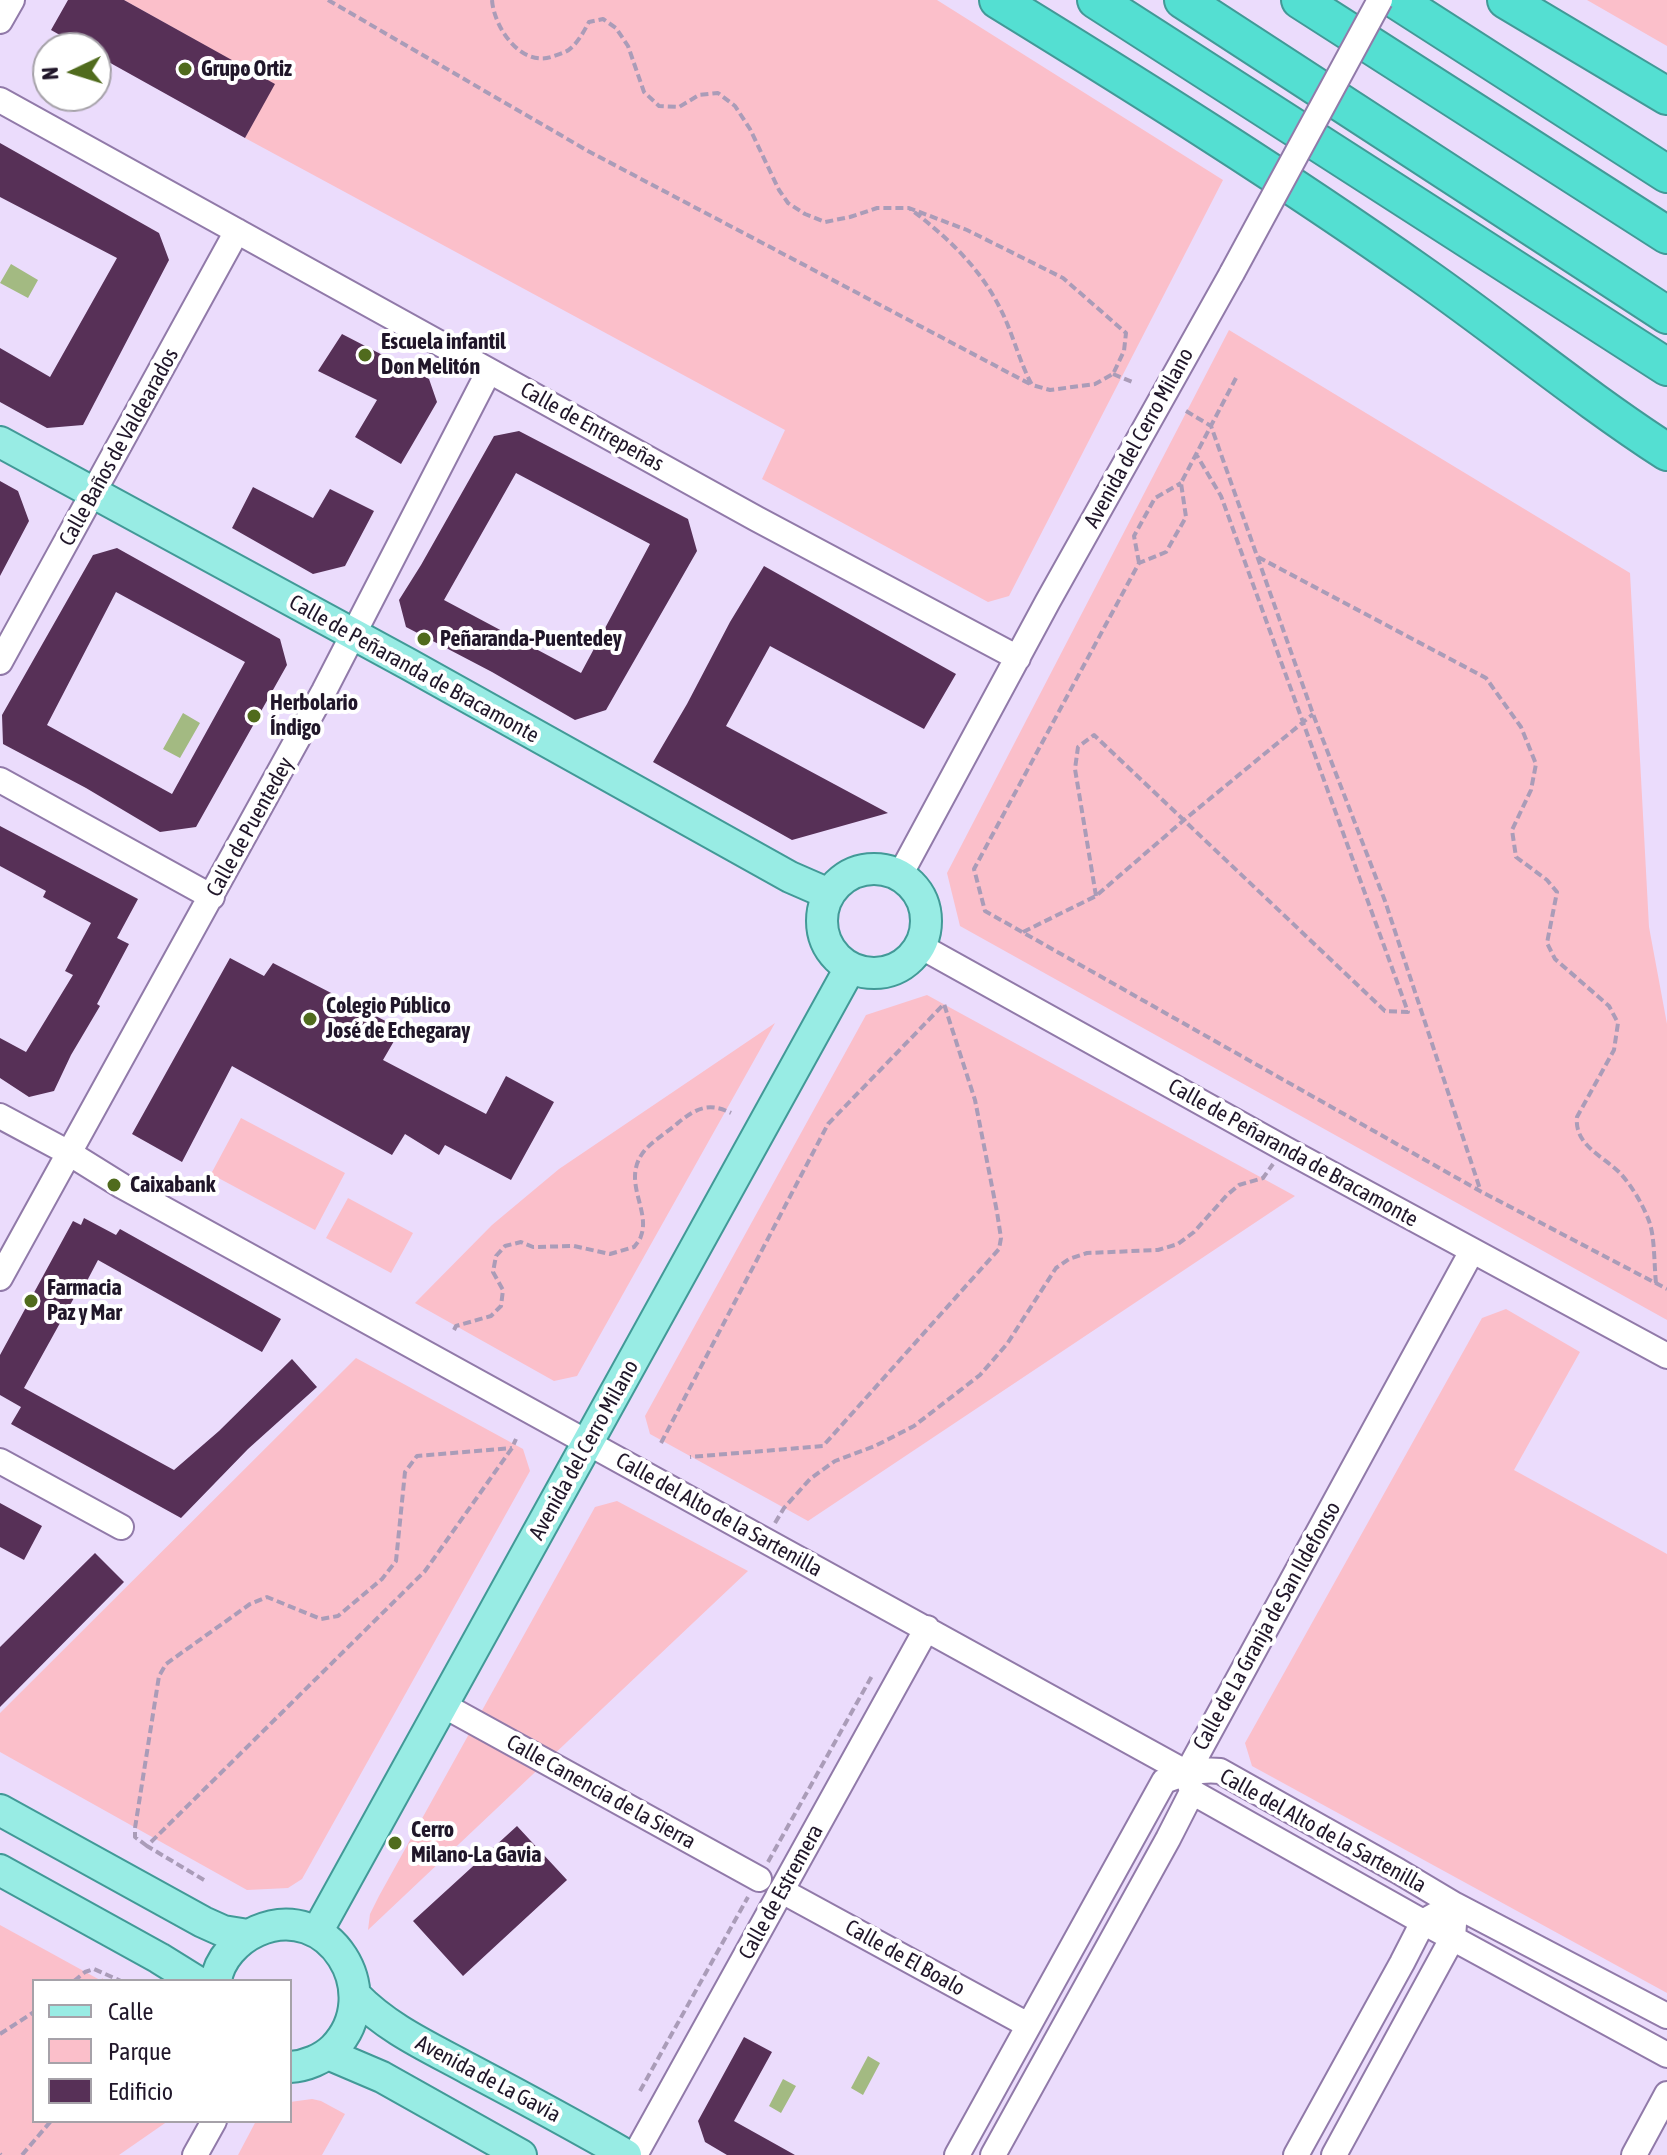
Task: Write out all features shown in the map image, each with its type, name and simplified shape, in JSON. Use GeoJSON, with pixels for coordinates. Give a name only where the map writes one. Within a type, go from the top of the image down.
{"type":"FeatureCollection","features":[{"type":"Feature","properties":{"kind":"highway"},"geometry":{"type":"LineString","coordinates":[[998,0],[1247,155],[1422,275],[1619,421],[1667,452]]}},
{"type":"Feature","properties":{"kind":"highway"},"geometry":{"type":"LineString","coordinates":[[1096,0],[1667,367]]}},
{"type":"Feature","properties":{"kind":"highway"},"geometry":{"type":"LineString","coordinates":[[1183,0],[1667,315]]}},
{"type":"Feature","properties":{"kind":"highway"},"geometry":{"type":"LineString","coordinates":[[1300,0],[1667,235]]}},
{"type":"Feature","properties":{"kind":"highway"},"geometry":{"type":"LineString","coordinates":[[1396,0],[1667,174]]}},
{"type":"Feature","properties":{"kind":"highway"},"geometry":{"type":"LineString","coordinates":[[1506,0],[1667,96]]}},
{"type":"Feature","properties":{"kind":"highway"},"geometry":{"type":"LineString","coordinates":[[1549,97],[1667,166]]}},
{"type":"Feature","properties":{"kind":"highway"},"geometry":{"type":"LineString","coordinates":[[1459,233],[1667,385]]}},
{"type":"Feature","properties":{"kind":"main road","name":"Calle de Peñaranda de Bracamonte"},"geometry":{"type":"LineString","coordinates":[[0,442],[790,877],[829,894]]}},
{"type":"Feature","properties":{"kind":"main road"},"geometry":{"type":"LineString","coordinates":[[861,871],[887,872],[899,877],[913,887],[923,901],[926,932],[920,946],[910,959],[894,969],[864,973],[850,968],[836,958],[826,944],[822,927],[823,910],[829,894],[848,876],[861,871]]}},
{"type":"Feature","properties":{"kind":"main road","name":"Avenida del Cerro Milano"},"geometry":{"type":"LineString","coordinates":[[317,1932],[850,968]]}},
{"type":"Feature","properties":{"kind":"main road"},"geometry":{"type":"LineString","coordinates":[[0,1810],[203,1922],[223,1931],[248,1935]]}},
{"type":"Feature","properties":{"kind":"main road"},"geometry":{"type":"LineString","coordinates":[[0,1870],[193,1979]]}},
{"type":"Feature","properties":{"kind":"main road"},"geometry":{"type":"LineString","coordinates":[[216,1979],[228,1953],[248,1935],[264,1928],[282,1925],[299,1927],[317,1932],[337,1948],[351,1970],[356,1996],[353,2018],[343,2038],[328,2054],[302,2066],[292,2067]]}},
{"type":"Feature","properties":{"kind":"main road","name":"Avenida de La Gavia"},"geometry":{"type":"LineString","coordinates":[[356,1996],[372,2012],[405,2035],[626,2155]]}},
{"type":"Feature","properties":{"kind":"main road"},"geometry":{"type":"LineString","coordinates":[[328,2054],[382,2077],[521,2155]]}},
{"type":"Feature","properties":{"kind":"street"},"geometry":{"type":"LineString","coordinates":[[0,21],[12,0]]}},
{"type":"Feature","properties":{"kind":"street","name":"Avenida del Cerro Milano"},"geometry":{"type":"LineString","coordinates":[[899,877],[1380,0]]}},
{"type":"Feature","properties":{"kind":"street","name":"Calle de Entrepeñas"},"geometry":{"type":"LineString","coordinates":[[0,100],[757,519],[1018,658]]}},
{"type":"Feature","properties":{"kind":"street","name":"Calle Baños de Valdearados"},"geometry":{"type":"LineString","coordinates":[[0,662],[237,231]]}},
{"type":"Feature","properties":{"kind":"street","name":"Calle de Puentedey"},"geometry":{"type":"LineString","coordinates":[[0,1278],[354,635],[489,371]]}},
{"type":"Feature","properties":{"kind":"street"},"geometry":{"type":"LineString","coordinates":[[0,780],[212,897]]}},
{"type":"Feature","properties":{"kind":"street","name":"Calle de Peñaranda de Bracamonte"},"geometry":{"type":"LineString","coordinates":[[920,946],[1667,1356]]}},
{"type":"Feature","properties":{"kind":"street","name":"Calle del Alto de la Sartenilla"},"geometry":{"type":"LineString","coordinates":[[0,1116],[927,1628],[1423,1922],[1667,2055]]}},
{"type":"Feature","properties":{"kind":"street","name":"Calle de La Granja de San Ildefonso"},"geometry":{"type":"LineString","coordinates":[[993,2155],[1161,1852],[1190,1782],[1472,1251]]}},
{"type":"Feature","properties":{"kind":"street"},"geometry":{"type":"LineString","coordinates":[[0,1461],[121,1527]]}},
{"type":"Feature","properties":{"kind":"street","name":"Calle de Estremera"},"geometry":{"type":"LineString","coordinates":[[635,2155],[927,1628]]}},
{"type":"Feature","properties":{"kind":"street","name":"Calle Canencia de la Sierra"},"geometry":{"type":"LineString","coordinates":[[443,1705],[759,1879]]}},
{"type":"Feature","properties":{"kind":"street","name":"Calle del Alto de la Sartenilla"},"geometry":{"type":"LineString","coordinates":[[1190,1782],[1205,1770],[1220,1771],[1455,1905],[1667,2016]]}},
{"type":"Feature","properties":{"kind":"street","name":"Calle de La Granja de San Ildefonso"},"geometry":{"type":"LineString","coordinates":[[957,2155],[1164,1781],[1190,1782]]}},
{"type":"Feature","properties":{"kind":"street","name":"Calle de El Boalo"},"geometry":{"type":"LineString","coordinates":[[782,1891],[1028,2025]]}},
{"type":"Feature","properties":{"kind":"street"},"geometry":{"type":"LineString","coordinates":[[1334,2155],[1453,1937],[1455,1905]]}},
{"type":"Feature","properties":{"kind":"street","name":"Calle del Alto de la Sartenilla"},"geometry":{"type":"LineString","coordinates":[[1423,1922],[1455,1905]]}},
{"type":"Feature","properties":{"kind":"street"},"geometry":{"type":"LineString","coordinates":[[1296,2155],[1423,1922]]}},
{"type":"Feature","properties":{"kind":"street"},"geometry":{"type":"LineString","coordinates":[[1634,2155],[1667,2094]]}},
{"type":"Feature","properties":{"kind":"street"},"geometry":{"type":"LineString","coordinates":[[195,2155],[213,2123]]}},
{"type":"Feature","properties":{"kind":"path"},"geometry":{"type":"LineString","coordinates":[[328,0],[588,151],[1032,385],[1050,390],[1095,384],[1113,374],[1124,351],[1126,333],[1063,278],[967,230],[909,208],[877,208],[825,222],[805,214],[788,203],[750,129],[735,106],[718,93],[699,95],[679,107],[659,106],[644,92],[628,46],[616,28],[603,19],[589,22],[570,50],[545,60],[523,53],[505,36],[493,11],[492,0]]}},
{"type":"Feature","properties":{"kind":"path"},"geometry":{"type":"LineString","coordinates":[[909,208],[941,231],[983,279],[1001,310],[1032,385]]}},
{"type":"Feature","properties":{"kind":"path"},"geometry":{"type":"LineString","coordinates":[[1113,374],[1135,383]]}},
{"type":"Feature","properties":{"kind":"path"},"geometry":{"type":"LineString","coordinates":[[1236,378],[1181,483],[1155,498],[1134,536],[1139,563],[974,869],[985,911],[1480,1191],[1667,1289]]}},
{"type":"Feature","properties":{"kind":"path"},"geometry":{"type":"LineString","coordinates":[[1186,411],[1211,426],[1313,714],[1385,901],[1480,1191]]}},
{"type":"Feature","properties":{"kind":"path"},"geometry":{"type":"LineString","coordinates":[[1096,896],[1075,769],[1078,747],[1094,735],[1385,1011],[1408,1012],[1221,496],[1196,454]]}},
{"type":"Feature","properties":{"kind":"path"},"geometry":{"type":"LineString","coordinates":[[1139,563],[1166,552],[1186,517],[1181,483]]}},
{"type":"Feature","properties":{"kind":"path"},"geometry":{"type":"LineString","coordinates":[[1258,557],[1486,678],[1521,727],[1536,764],[1531,790],[1512,830],[1516,857],[1547,880],[1557,892],[1547,943],[1555,959],[1609,1006],[1618,1023],[1614,1050],[1577,1117],[1576,1128],[1589,1147],[1633,1190],[1650,1223],[1656,1283]]}},
{"type":"Feature","properties":{"kind":"path"},"geometry":{"type":"LineString","coordinates":[[1023,932],[1096,896],[1313,714]]}},
{"type":"Feature","properties":{"kind":"path"},"geometry":{"type":"LineString","coordinates":[[661,1443],[828,1124],[944,1004],[975,1100],[997,1212],[1001,1238],[999,1249],[823,1446],[690,1457]]}},
{"type":"Feature","properties":{"kind":"path"},"geometry":{"type":"LineString","coordinates":[[454,1330],[456,1326],[491,1316],[501,1306],[503,1290],[493,1272],[496,1256],[505,1246],[521,1242],[533,1247],[574,1246],[610,1254],[634,1247],[642,1235],[643,1214],[635,1189],[636,1170],[644,1151],[695,1109],[712,1107],[731,1113]]}},
{"type":"Feature","properties":{"kind":"path"},"geometry":{"type":"LineString","coordinates":[[766,1541],[784,1508],[810,1479],[835,1461],[875,1446],[914,1426],[980,1375],[1007,1344],[1056,1268],[1069,1259],[1087,1253],[1158,1250],[1178,1244],[1194,1232],[1239,1185],[1263,1178],[1285,1149]]}},
{"type":"Feature","properties":{"kind":"path"},"geometry":{"type":"LineString","coordinates":[[147,1846],[425,1571],[516,1439]]}},
{"type":"Feature","properties":{"kind":"path"},"geometry":{"type":"LineString","coordinates":[[204,1880],[135,1837],[159,1676],[166,1664],[250,1604],[267,1597],[321,1619],[338,1616],[382,1579],[396,1561],[405,1472],[417,1456],[512,1448]]}},
{"type":"Feature","properties":{"kind":"path"},"geometry":{"type":"LineString","coordinates":[[76,1979],[94,1969],[111,1979]]}},
{"type":"Feature","properties":{"kind":"path"},"geometry":{"type":"LineString","coordinates":[[0,2034],[32,2013]]}},
{"type":"Feature","properties":{"kind":"path"},"geometry":{"type":"LineString","coordinates":[[22,2155],[49,2123]]}},
{"type":"Feature","properties":{"kind":"green space"},"geometry":{"type":"Polygon","coordinates":[[[124,0],[937,0],[1223,180],[1009,596],[988,602],[762,479],[785,430],[245,138],[274,84],[124,0]]]}},
{"type":"Feature","properties":{"kind":"green space"},"geometry":{"type":"Polygon","coordinates":[[[1587,0],[1667,0],[1667,46],[1587,0]]]}},
{"type":"Feature","properties":{"kind":"green space"},"geometry":{"type":"Polygon","coordinates":[[[1229,330],[1630,573],[1649,927],[1667,1024],[1667,1320],[960,926],[947,873],[1229,330]]]}},
{"type":"Feature","properties":{"kind":"green space"},"geometry":{"type":"Polygon","coordinates":[[[927,995],[1295,1196],[808,1521],[650,1434],[645,1416],[866,1015],[927,995]]]}},
{"type":"Feature","properties":{"kind":"green space"},"geometry":{"type":"Polygon","coordinates":[[[775,1023],[577,1376],[554,1381],[415,1303],[492,1225],[559,1169],[775,1023]]]}},
{"type":"Feature","properties":{"kind":"green space"},"geometry":{"type":"Polygon","coordinates":[[[241,1118],[345,1173],[315,1230],[211,1174],[241,1118]]]}},
{"type":"Feature","properties":{"kind":"green space"},"geometry":{"type":"Polygon","coordinates":[[[348,1198],[413,1233],[391,1273],[326,1238],[348,1198]]]}},
{"type":"Feature","properties":{"kind":"green space"},"geometry":{"type":"Polygon","coordinates":[[[1506,1309],[1580,1352],[1514,1470],[1667,1554],[1667,1993],[1252,1766],[1245,1743],[1482,1318],[1506,1309]]]}},
{"type":"Feature","properties":{"kind":"green space"},"geometry":{"type":"Polygon","coordinates":[[[356,1358],[523,1449],[530,1471],[302,1879],[288,1888],[247,1890],[0,1752],[0,1713],[356,1358]]]}},
{"type":"Feature","properties":{"kind":"green space"},"geometry":{"type":"Polygon","coordinates":[[[617,1501],[748,1571],[368,1930],[370,1914],[379,1896],[595,1507],[617,1501]]]}},
{"type":"Feature","properties":{"kind":"green space"},"geometry":{"type":"Polygon","coordinates":[[[0,1925],[98,1979],[32,1979],[32,2123],[165,2123],[119,2155],[0,2155],[0,1925]]]}},
{"type":"Feature","properties":{"kind":"green space"},"geometry":{"type":"Polygon","coordinates":[[[321,2101],[345,2114],[322,2155],[238,2155],[255,2123],[292,2123],[292,2102],[321,2101]]]}},
{"type":"Feature","properties":{"kind":"shaded area"},"geometry":{"type":"Polygon","coordinates":[[[11,264],[38,280],[28,298],[0,283],[11,264]]]}},
{"type":"Feature","properties":{"kind":"shaded area"},"geometry":{"type":"Polygon","coordinates":[[[183,713],[200,723],[180,758],[163,749],[183,713]]]}},
{"type":"Feature","properties":{"kind":"shaded area"},"geometry":{"type":"Polygon","coordinates":[[[868,2056],[880,2063],[863,2095],[851,2088],[868,2056]]]}},
{"type":"Feature","properties":{"kind":"shaded area"},"geometry":{"type":"Polygon","coordinates":[[[783,2079],[796,2086],[781,2113],[769,2106],[783,2079]]]}},
{"type":"Feature","properties":{"kind":"building","name":"Grupo Ortiz"},"geometry":{"type":"Polygon","coordinates":[[[68,0],[124,0],[275,84],[245,138],[112,64],[112,32],[51,30],[68,0]]]}},
{"type":"Feature","properties":{"kind":"building"},"geometry":{"type":"Polygon","coordinates":[[[0,143],[159,233],[169,260],[83,425],[47,428],[0,402],[0,348],[50,377],[117,258],[0,197],[0,143]]]}},
{"type":"Feature","properties":{"kind":"building"},"geometry":{"type":"Polygon","coordinates":[[[342,334],[429,379],[437,402],[401,464],[355,437],[377,400],[318,371],[342,334]]]}},
{"type":"Feature","properties":{"kind":"building"},"geometry":{"type":"Polygon","coordinates":[[[519,431],[688,519],[697,551],[606,710],[575,720],[406,627],[399,600],[494,436],[519,431]],[[516,473],[444,600],[581,673],[650,544],[516,473]]]}},
{"type":"Feature","properties":{"kind":"building"},"geometry":{"type":"Polygon","coordinates":[[[0,481],[18,491],[29,521],[0,576],[0,481]]]}},
{"type":"Feature","properties":{"kind":"building"},"geometry":{"type":"Polygon","coordinates":[[[253,487],[313,518],[330,489],[374,511],[345,566],[313,574],[232,528],[253,487]]]}},
{"type":"Feature","properties":{"kind":"building"},"geometry":{"type":"Polygon","coordinates":[[[117,548],[280,639],[287,665],[196,827],[160,832],[3,744],[2,715],[93,555],[117,548]],[[116,592],[47,725],[172,794],[245,662],[116,592]]]}},
{"type":"Feature","properties":{"kind":"building"},"geometry":{"type":"Polygon","coordinates":[[[764,566],[956,674],[924,729],[770,646],[726,726],[888,813],[792,840],[653,762],[764,566]]]}},
{"type":"Feature","properties":{"kind":"building"},"geometry":{"type":"Polygon","coordinates":[[[0,826],[138,899],[117,938],[129,944],[54,1091],[29,1097],[0,1078],[0,1038],[26,1052],[73,975],[65,971],[91,923],[43,897],[46,891],[0,866],[0,826]]]}},
{"type":"Feature","properties":{"kind":"building"},"geometry":{"type":"Polygon","coordinates":[[[230,958],[264,976],[273,963],[401,1029],[383,1060],[486,1114],[506,1076],[554,1102],[511,1180],[445,1145],[439,1155],[405,1134],[392,1155],[232,1066],[182,1162],[132,1134],[230,958]]]}},
{"type":"Feature","properties":{"kind":"building"},"geometry":{"type":"Polygon","coordinates":[[[84,1218],[116,1235],[120,1229],[281,1319],[262,1352],[98,1260],[24,1388],[174,1470],[219,1431],[292,1359],[317,1387],[248,1449],[181,1518],[11,1424],[21,1407],[0,1395],[0,1355],[73,1221],[81,1225],[84,1218]]]}},
{"type":"Feature","properties":{"kind":"building"},"geometry":{"type":"Polygon","coordinates":[[[0,1503],[42,1526],[24,1560],[0,1547],[0,1503]]]}},
{"type":"Feature","properties":{"kind":"building"},"geometry":{"type":"Polygon","coordinates":[[[95,1553],[124,1582],[0,1707],[0,1647],[95,1553]]]}},
{"type":"Feature","properties":{"kind":"building"},"geometry":{"type":"Polygon","coordinates":[[[517,1826],[567,1880],[463,1976],[413,1921],[517,1826]]]}},
{"type":"Feature","properties":{"kind":"building"},"geometry":{"type":"Polygon","coordinates":[[[744,2037],[772,2052],[734,2121],[795,2155],[727,2155],[705,2142],[698,2121],[744,2037]]]}},
{"type":"Feature","properties":{"kind":"place","name":"Grupo Ortiz"},"geometry":{"type":"Point","coordinates":[185,69]}},
{"type":"Feature","properties":{"kind":"place","name":"Escuela infantil Don Melitón"},"geometry":{"type":"Point","coordinates":[365,355]}},
{"type":"Feature","properties":{"kind":"place","name":"Peñaranda-Puentedey"},"geometry":{"type":"Point","coordinates":[424,639]}},
{"type":"Feature","properties":{"kind":"place","name":"Herbolario Índigo"},"geometry":{"type":"Point","coordinates":[254,716]}},
{"type":"Feature","properties":{"kind":"place","name":"Colegio Público José de Echegaray"},"geometry":{"type":"Point","coordinates":[310,1019]}},
{"type":"Feature","properties":{"kind":"place","name":"Caixabank"},"geometry":{"type":"Point","coordinates":[114,1185]}},
{"type":"Feature","properties":{"kind":"place","name":"Farmacia Paz y Mar"},"geometry":{"type":"Point","coordinates":[31,1301]}},
{"type":"Feature","properties":{"kind":"place","name":"Cerro Milano-La Gavia"},"geometry":{"type":"Point","coordinates":[395,1843]}}]}
